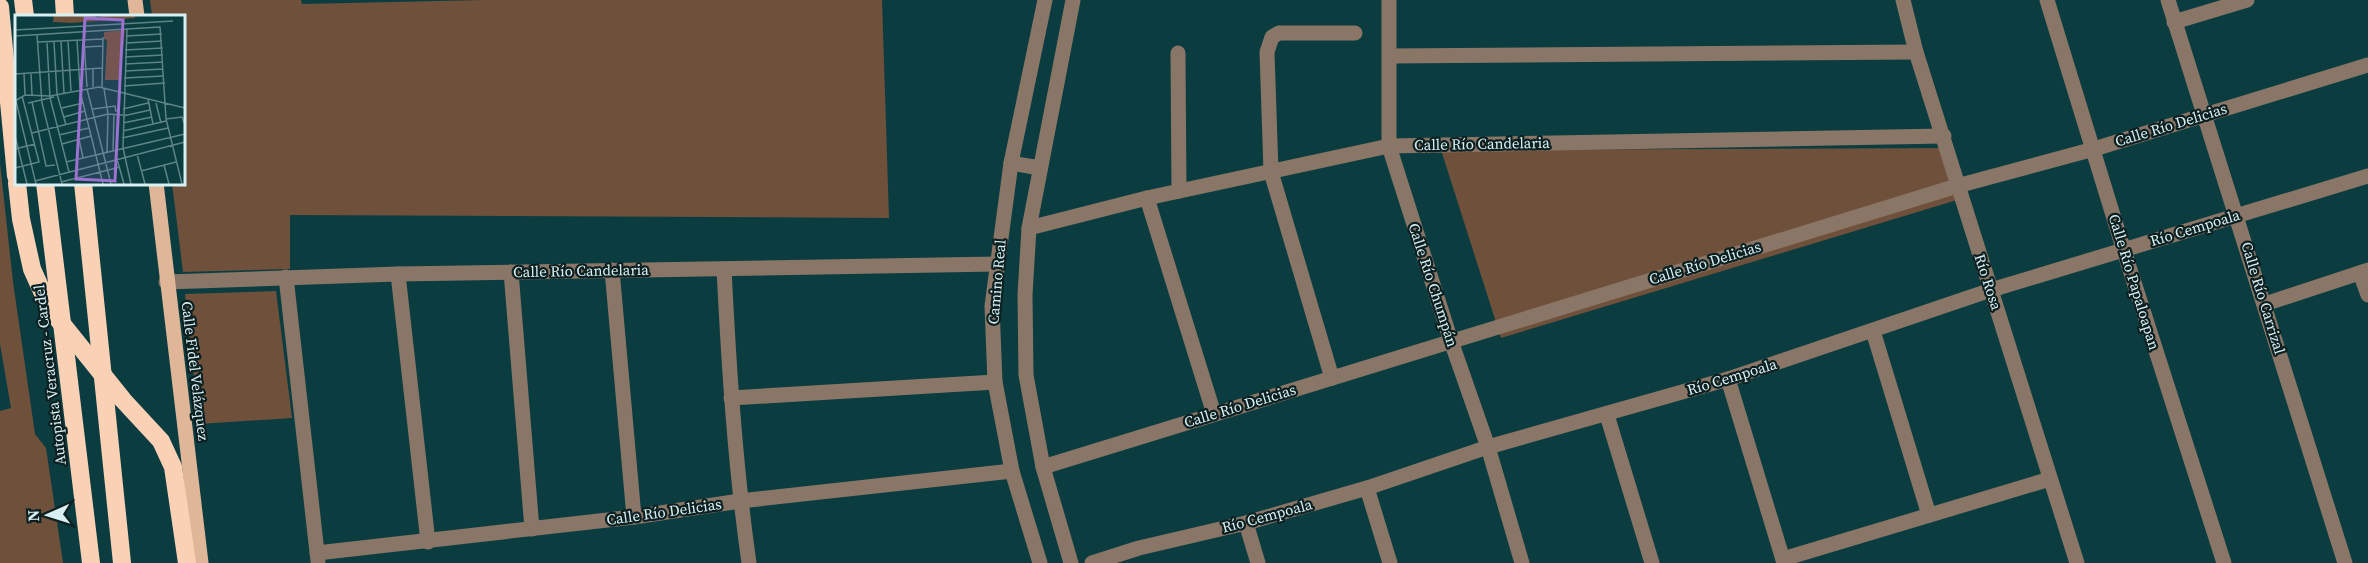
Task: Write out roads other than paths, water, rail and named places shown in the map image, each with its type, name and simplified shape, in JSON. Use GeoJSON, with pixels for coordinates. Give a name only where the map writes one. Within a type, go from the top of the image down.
{"type":"FeatureCollection","features":[{"type":"Feature","properties":{"kind":"highway"},"geometry":{"type":"LineString","coordinates":[[23,0],[25,15]]}},
{"type":"Feature","properties":{"kind":"highway"},"geometry":{"type":"LineString","coordinates":[[64,0],[66,15]]}},
{"type":"Feature","properties":{"kind":"highway"},"geometry":{"type":"LineString","coordinates":[[0,7],[15,165]]}},
{"type":"Feature","properties":{"kind":"highway"},"geometry":{"type":"LineString","coordinates":[[17,184],[21,219],[32,269],[50,309],[123,400],[161,441],[173,467],[187,563]]}},
{"type":"Feature","properties":{"kind":"highway","name":"Autopista Veracruz - Cardel"},"geometry":{"type":"LineString","coordinates":[[45,184],[91,563]]}},
{"type":"Feature","properties":{"kind":"highway"},"geometry":{"type":"LineString","coordinates":[[83,184],[122,563]]}},
{"type":"Feature","properties":{"kind":"main road"},"geometry":{"type":"LineString","coordinates":[[135,0],[137,15]]}},
{"type":"Feature","properties":{"kind":"main road","name":"Calle Fidel Velázquez"},"geometry":{"type":"LineString","coordinates":[[156,184],[201,563]]}},
{"type":"Feature","properties":{"kind":"street","name":"Camino Real"},"geometry":{"type":"LineString","coordinates":[[1040,563],[1012,471],[995,382],[992,306],[1011,163],[1045,0]]}},
{"type":"Feature","properties":{"kind":"street","name":"Camino Real"},"geometry":{"type":"LineString","coordinates":[[1071,563],[1043,467],[1026,375],[1025,295],[1029,228],[1073,0]]}},
{"type":"Feature","properties":{"kind":"street","name":"Calle Río Chumpán"},"geometry":{"type":"LineString","coordinates":[[1389,0],[1389,146],[1451,341],[1488,447],[1521,563]]}},
{"type":"Feature","properties":{"kind":"street","name":"Río Rosa"},"geometry":{"type":"LineString","coordinates":[[1903,0],[1916,52],[1944,136],[1957,186],[2076,563]]}},
{"type":"Feature","properties":{"kind":"street","name":"Calle Río Papaloapan"},"geometry":{"type":"LineString","coordinates":[[2047,0],[2124,251],[2224,563]]}},
{"type":"Feature","properties":{"kind":"street","name":"Calle Río Carrizal"},"geometry":{"type":"LineString","coordinates":[[2168,0],[2265,304],[2344,563]]}},
{"type":"Feature","properties":{"kind":"street"},"geometry":{"type":"LineString","coordinates":[[2174,22],[2247,0]]}},
{"type":"Feature","properties":{"kind":"street"},"geometry":{"type":"LineString","coordinates":[[1332,378],[1271,172],[1267,52],[1272,37],[1287,32],[1355,33]]}},
{"type":"Feature","properties":{"kind":"street"},"geometry":{"type":"LineString","coordinates":[[1389,56],[1916,52]]}},
{"type":"Feature","properties":{"kind":"street"},"geometry":{"type":"LineString","coordinates":[[1178,53],[1179,191]]}},
{"type":"Feature","properties":{"kind":"street","name":"Calle Río Delicias"},"geometry":{"type":"LineString","coordinates":[[1043,467],[1957,186],[2094,149],[2368,65]]}},
{"type":"Feature","properties":{"kind":"street","name":"Calle Río Candelaria"},"geometry":{"type":"LineString","coordinates":[[1029,228],[1147,198],[1389,146],[1944,136]]}},
{"type":"Feature","properties":{"kind":"street"},"geometry":{"type":"LineString","coordinates":[[1011,163],[1040,168]]}},
{"type":"Feature","properties":{"kind":"street","name":"Río Cempoala"},"geometry":{"type":"LineString","coordinates":[[1092,563],[1141,556],[1367,488],[1488,447],[1728,379],[1991,290],[2368,176]]}},
{"type":"Feature","properties":{"kind":"street"},"geometry":{"type":"LineString","coordinates":[[1147,198],[1214,414]]}},
{"type":"Feature","properties":{"kind":"street","name":"Calle Río Candelaria"},"geometry":{"type":"LineString","coordinates":[[166,282],[398,274],[997,264]]}},
{"type":"Feature","properties":{"kind":"street"},"geometry":{"type":"LineString","coordinates":[[724,269],[730,398],[740,501],[749,563]]}},
{"type":"Feature","properties":{"kind":"street"},"geometry":{"type":"LineString","coordinates":[[612,270],[634,517]]}},
{"type":"Feature","properties":{"kind":"street"},"geometry":{"type":"LineString","coordinates":[[511,272],[532,529]]}},
{"type":"Feature","properties":{"kind":"street"},"geometry":{"type":"LineString","coordinates":[[2265,304],[2364,272],[2368,295]]}},
{"type":"Feature","properties":{"kind":"street"},"geometry":{"type":"LineString","coordinates":[[398,274],[428,542]]}},
{"type":"Feature","properties":{"kind":"street"},"geometry":{"type":"LineString","coordinates":[[286,277],[317,558]]}},
{"type":"Feature","properties":{"kind":"street"},"geometry":{"type":"LineString","coordinates":[[1873,331],[1929,515]]}},
{"type":"Feature","properties":{"kind":"street"},"geometry":{"type":"LineString","coordinates":[[1728,379],[1783,561],[2050,479]]}},
{"type":"Feature","properties":{"kind":"street"},"geometry":{"type":"LineString","coordinates":[[730,398],[995,382]]}},
{"type":"Feature","properties":{"kind":"street"},"geometry":{"type":"LineString","coordinates":[[1607,415],[1652,563]]}},
{"type":"Feature","properties":{"kind":"street","name":"Calle Río Delicias"},"geometry":{"type":"LineString","coordinates":[[317,558],[740,501],[1012,471]]}},
{"type":"Feature","properties":{"kind":"street"},"geometry":{"type":"LineString","coordinates":[[1367,488],[1390,563]]}},
{"type":"Feature","properties":{"kind":"street"},"geometry":{"type":"LineString","coordinates":[[1246,523],[1258,563]]}}]}
